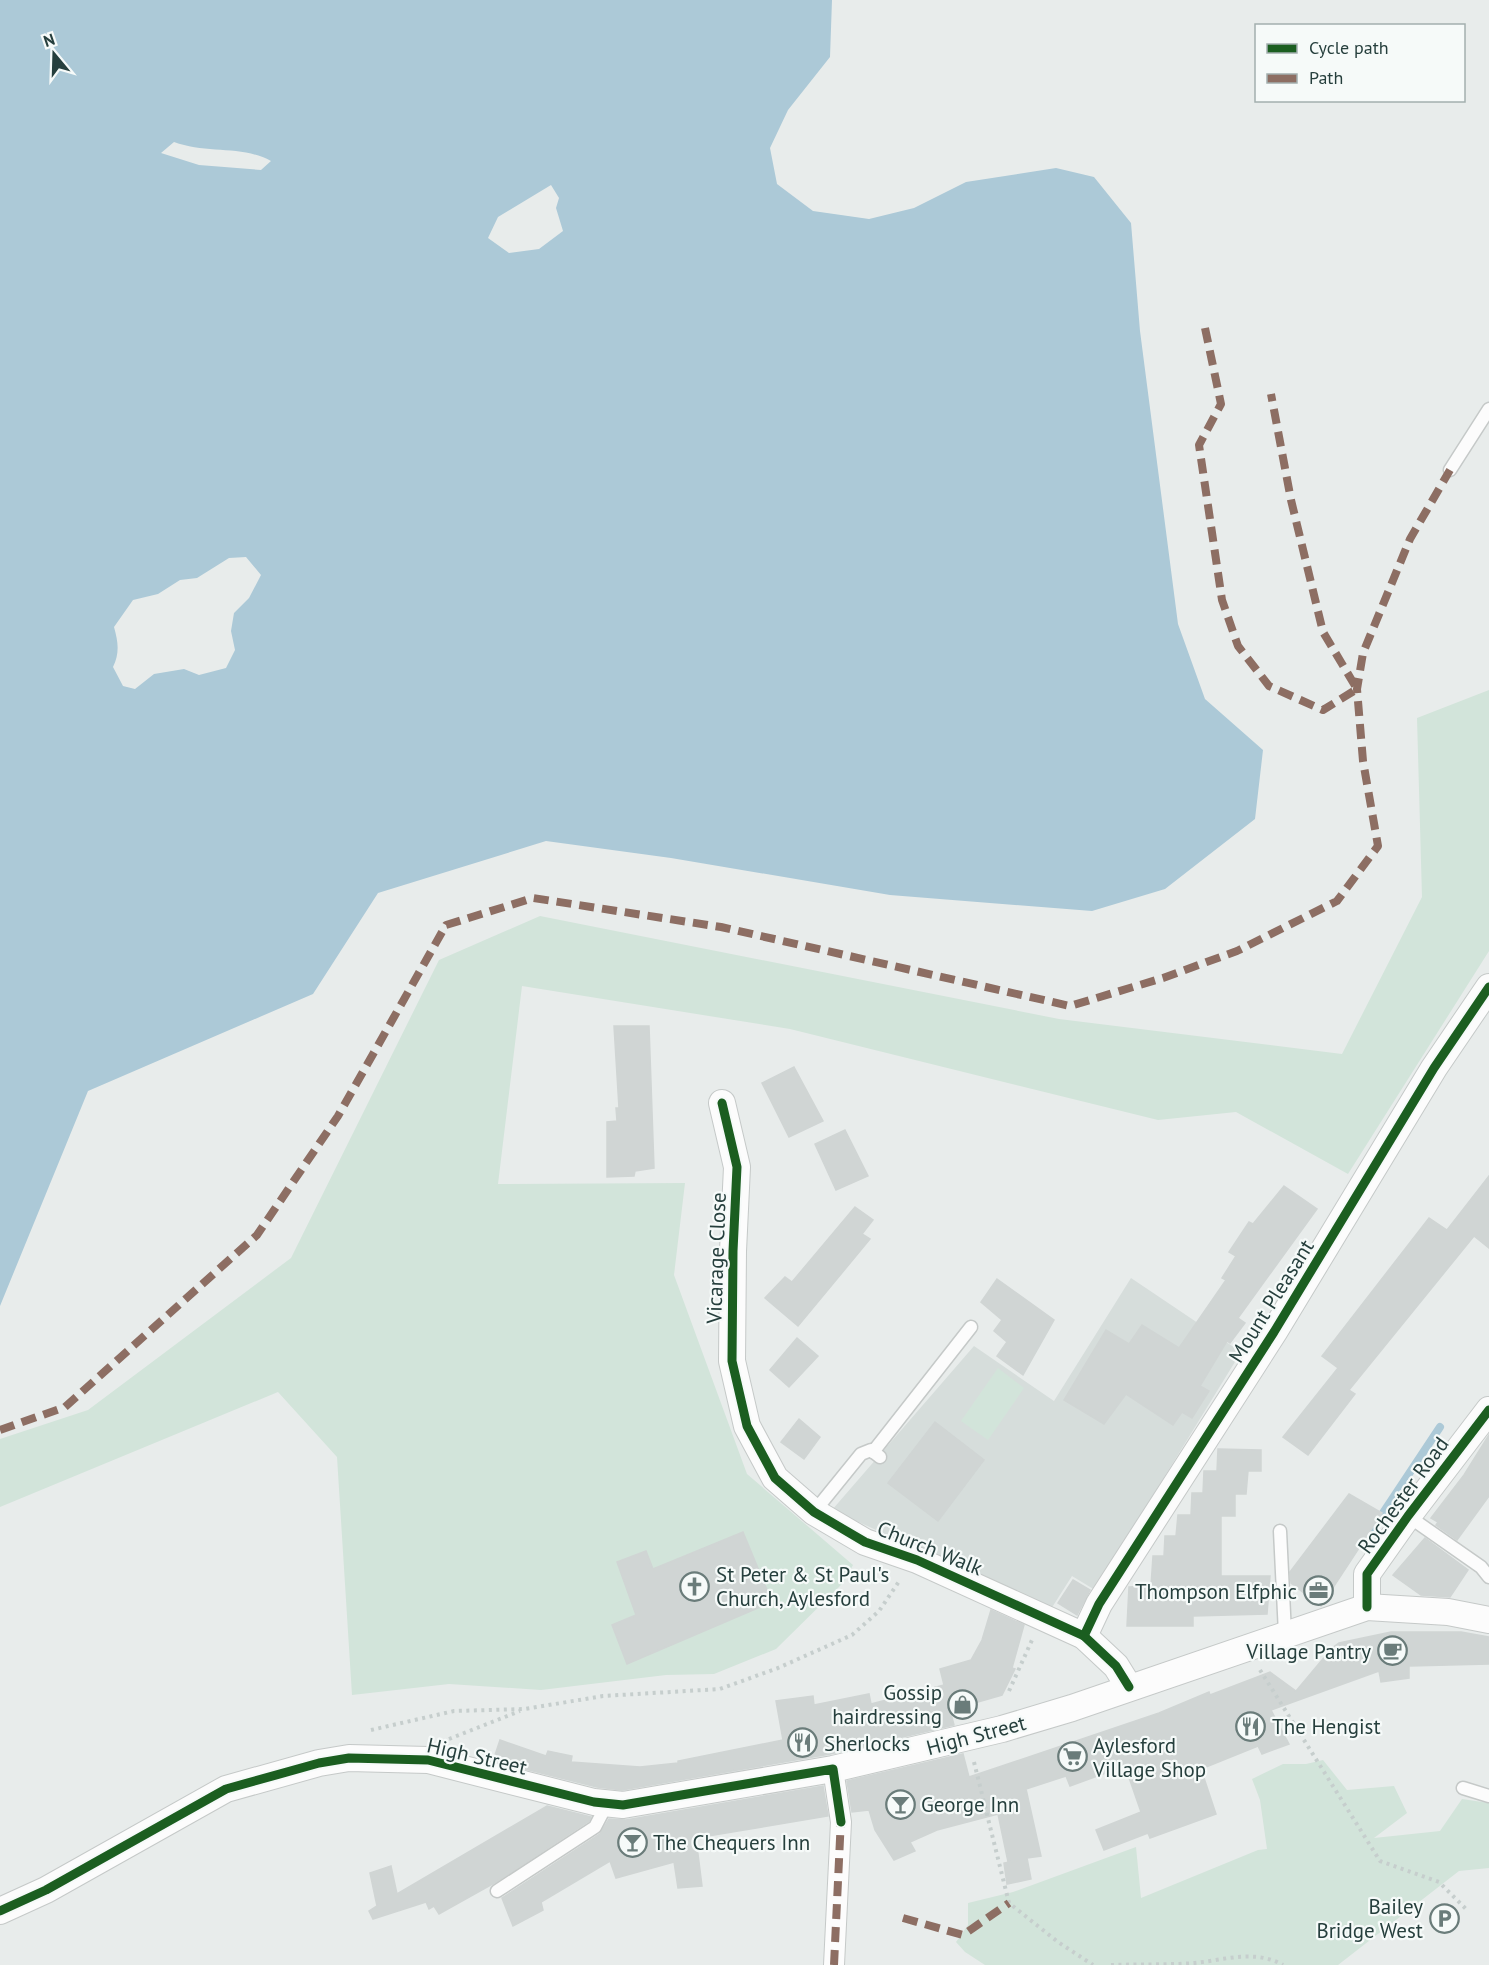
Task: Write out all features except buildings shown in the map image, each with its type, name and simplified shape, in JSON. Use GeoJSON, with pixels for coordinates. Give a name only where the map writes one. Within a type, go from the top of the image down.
{"type":"FeatureCollection","features":[{"type":"Feature","properties":{"kind":"street","name":"Mount Pleasant"},"geometry":{"type":"LineString","coordinates":[[1084,1636],[1099,1604],[1274,1332],[1434,1068],[1489,987]]}},
{"type":"Feature","properties":{"kind":"street","name":"Vicarage Close"},"geometry":{"type":"LineString","coordinates":[[722,1103],[737,1167],[733,1251],[732,1360],[743,1415]]}},
{"type":"Feature","properties":{"kind":"street","name":"Rochester Road"},"geometry":{"type":"LineString","coordinates":[[1367,1607],[1367,1574],[1489,1410]]}},
{"type":"Feature","properties":{"kind":"street","name":"Church Walk"},"geometry":{"type":"LineString","coordinates":[[743,1415],[775,1478],[814,1512],[865,1542],[908,1557],[1038,1613],[1084,1636],[1116,1666],[1129,1687]]}},
{"type":"Feature","properties":{"kind":"street"},"geometry":{"type":"LineString","coordinates":[[1367,1607],[1448,1612],[1489,1620]]}},
{"type":"Feature","properties":{"kind":"street","name":"High Street"},"geometry":{"type":"LineString","coordinates":[[0,1911],[46,1890],[226,1789],[320,1763],[349,1758],[428,1760],[607,1804],[623,1805],[833,1769],[968,1738],[1072,1708],[1367,1607]]}},
{"type":"Feature","properties":{"kind":"street"},"geometry":{"type":"LineString","coordinates":[[833,1769],[842,1822],[834,1965]]}},
{"type":"Feature","properties":{"kind":"lane"},"geometry":{"type":"LineString","coordinates":[[1450,470],[1489,409]]}},
{"type":"Feature","properties":{"kind":"lane"},"geometry":{"type":"LineString","coordinates":[[814,1512],[861,1454],[871,1450],[876,1454],[971,1327]]}},
{"type":"Feature","properties":{"kind":"lane"},"geometry":{"type":"LineString","coordinates":[[1408,1516],[1481,1567],[1489,1576]]}},
{"type":"Feature","properties":{"kind":"lane"},"geometry":{"type":"LineString","coordinates":[[1280,1531],[1285,1634]]}},
{"type":"Feature","properties":{"kind":"lane"},"geometry":{"type":"LineString","coordinates":[[1463,1788],[1489,1796]]}},
{"type":"Feature","properties":{"kind":"lane"},"geometry":{"type":"LineString","coordinates":[[497,1891],[595,1827],[607,1804]]}},
{"type":"Feature","properties":{"kind":"path"},"geometry":{"type":"LineString","coordinates":[[366,1731],[454,1711],[525,1709],[603,1696],[720,1689],[778,1668],[852,1635],[879,1611],[898,1584],[908,1557]]}},
{"type":"Feature","properties":{"kind":"path"},"geometry":{"type":"LineString","coordinates":[[1009,1691],[1031,1643],[1038,1613]]}},
{"type":"Feature","properties":{"kind":"path"},"geometry":{"type":"LineString","coordinates":[[1246,1648],[1380,1861],[1439,1882],[1468,1911]]}},
{"type":"Feature","properties":{"kind":"path"},"geometry":{"type":"LineString","coordinates":[[452,1736],[525,1709]]}},
{"type":"Feature","properties":{"kind":"path"},"geometry":{"type":"LineString","coordinates":[[968,1738],[1009,1903],[1058,1942],[1093,1965]]}},
{"type":"Feature","properties":{"kind":"path"},"geometry":{"type":"LineString","coordinates":[[1111,1965],[1194,1963],[1240,1955],[1276,1961],[1282,1965]]}},
{"type":"Feature","properties":{"kind":"path"},"geometry":{"type":"LineString","coordinates":[[1211,1965],[1214,1960]]}},
{"type":"Feature","properties":{"kind":"shaded area"},"geometry":{"type":"Polygon","coordinates":[[[1131,1278],[1241,1352],[1095,1590],[1072,1576],[1051,1609],[832,1510],[974,1346],[1054,1401],[1131,1278]]]}},
{"type":"Feature","properties":{"kind":"green space"},"geometry":{"type":"Polygon","coordinates":[[[1489,690],[1489,951],[1348,1174],[1236,1112],[1158,1120],[790,1029],[522,986],[498,1184],[685,1183],[674,1275],[747,1474],[853,1565],[844,1582],[776,1649],[714,1674],[666,1675],[541,1690],[449,1684],[352,1695],[337,1457],[278,1392],[0,1507],[0,1439],[88,1410],[291,1258],[439,960],[540,916],[1059,1019],[1342,1054],[1422,897],[1417,718],[1489,690]]]}},
{"type":"Feature","properties":{"kind":"green space"},"geometry":{"type":"Polygon","coordinates":[[[998,1368],[1024,1388],[988,1440],[961,1421],[998,1368]]]}},
{"type":"Feature","properties":{"kind":"green space"},"geometry":{"type":"Polygon","coordinates":[[[1323,1760],[1347,1790],[1394,1786],[1407,1813],[1374,1838],[1440,1831],[1462,1799],[1489,1803],[1489,1868],[1459,1871],[1338,1965],[985,1965],[965,1952],[956,1942],[968,1925],[968,1903],[1013,1892],[1136,1847],[1141,1898],[1258,1850],[1267,1849],[1260,1800],[1252,1779],[1283,1764],[1306,1764],[1323,1760]]]}},
{"type":"Feature","properties":{"kind":"water"},"geometry":{"type":"Polygon","coordinates":[[[0,0],[832,0],[830,57],[788,110],[770,148],[777,184],[813,211],[869,219],[914,208],[966,182],[1056,168],[1094,177],[1131,223],[1140,331],[1178,624],[1205,699],[1263,750],[1255,819],[1165,889],[1092,911],[890,895],[671,858],[546,841],[378,893],[313,994],[88,1091],[0,1306],[0,0]],[[174,142],[161,153],[199,165],[261,170],[271,161],[248,153],[199,148],[174,142]],[[551,185],[498,217],[488,238],[509,253],[539,249],[563,231],[556,208],[559,198],[551,185]],[[246,557],[229,558],[197,578],[180,580],[158,594],[133,600],[114,627],[118,647],[113,667],[123,686],[135,689],[154,674],[184,669],[199,675],[226,668],[235,650],[231,631],[234,613],[249,598],[261,575],[246,557]]]}},
{"type":"Feature","properties":{"kind":"waterway"},"geometry":{"type":"LineString","coordinates":[[1373,1528],[1440,1427]]}},
{"type":"Feature","properties":{"kind":"marked path"},"geometry":{"type":"LineString","coordinates":[[1205,328],[1221,404],[1199,445],[1222,600],[1238,646],[1269,686],[1323,710],[1357,689],[1323,632],[1291,500],[1271,394]]}},
{"type":"Feature","properties":{"kind":"marked path"},"geometry":{"type":"LineString","coordinates":[[0,1430],[65,1407],[257,1235],[338,1116],[446,925],[533,898],[721,927],[1070,1006],[1163,978],[1237,951],[1337,901],[1378,846],[1363,761],[1357,689],[1363,653],[1410,539],[1450,470]]}},
{"type":"Feature","properties":{"kind":"marked path"},"geometry":{"type":"LineString","coordinates":[[834,1965],[841,1818]]}},
{"type":"Feature","properties":{"kind":"marked path"},"geometry":{"type":"LineString","coordinates":[[903,1918],[963,1935],[1009,1903]]}},
{"type":"Feature","properties":{"kind":"cycle path"},"geometry":{"type":"LineString","coordinates":[[1084,1636],[1099,1604],[1274,1332],[1434,1068],[1489,987]]}},
{"type":"Feature","properties":{"kind":"cycle path"},"geometry":{"type":"LineString","coordinates":[[722,1103],[737,1167],[733,1251],[732,1361],[747,1426],[775,1478],[814,1512],[865,1542],[917,1560],[1084,1636],[1116,1666],[1129,1687]]}},
{"type":"Feature","properties":{"kind":"cycle path"},"geometry":{"type":"LineString","coordinates":[[1367,1607],[1367,1574],[1489,1410]]}},
{"type":"Feature","properties":{"kind":"cycle path"},"geometry":{"type":"LineString","coordinates":[[0,1911],[46,1890],[226,1789],[319,1763],[349,1758],[428,1760],[594,1802],[623,1805],[833,1769],[841,1822]]}},
{"type":"Feature","properties":{"kind":"place","name":"St Peter & St Paul's Church, Aylesford"},"geometry":{"type":"Point","coordinates":[695,1586]}},
{"type":"Feature","properties":{"kind":"place","name":"Thompson Elfphic"},"geometry":{"type":"Point","coordinates":[1318,1591]}},
{"type":"Feature","properties":{"kind":"place","name":"Village Pantry"},"geometry":{"type":"Point","coordinates":[1392,1651]}},
{"type":"Feature","properties":{"kind":"place","name":"Gossip hairdressing"},"geometry":{"type":"Point","coordinates":[963,1704]}},
{"type":"Feature","properties":{"kind":"place","name":"The Hengist"},"geometry":{"type":"Point","coordinates":[1251,1726]}},
{"type":"Feature","properties":{"kind":"place","name":"Sherlocks"},"geometry":{"type":"Point","coordinates":[803,1743]}},
{"type":"Feature","properties":{"kind":"place","name":"Aylesford Village Shop"},"geometry":{"type":"Point","coordinates":[1072,1757]}},
{"type":"Feature","properties":{"kind":"place","name":"George Inn"},"geometry":{"type":"Point","coordinates":[900,1804]}},
{"type":"Feature","properties":{"kind":"place","name":"The Chequers Inn"},"geometry":{"type":"Point","coordinates":[632,1842]}},
{"type":"Feature","properties":{"kind":"place","name":"Bailey Bridge West"},"geometry":{"type":"Point","coordinates":[1444,1918]}}]}
